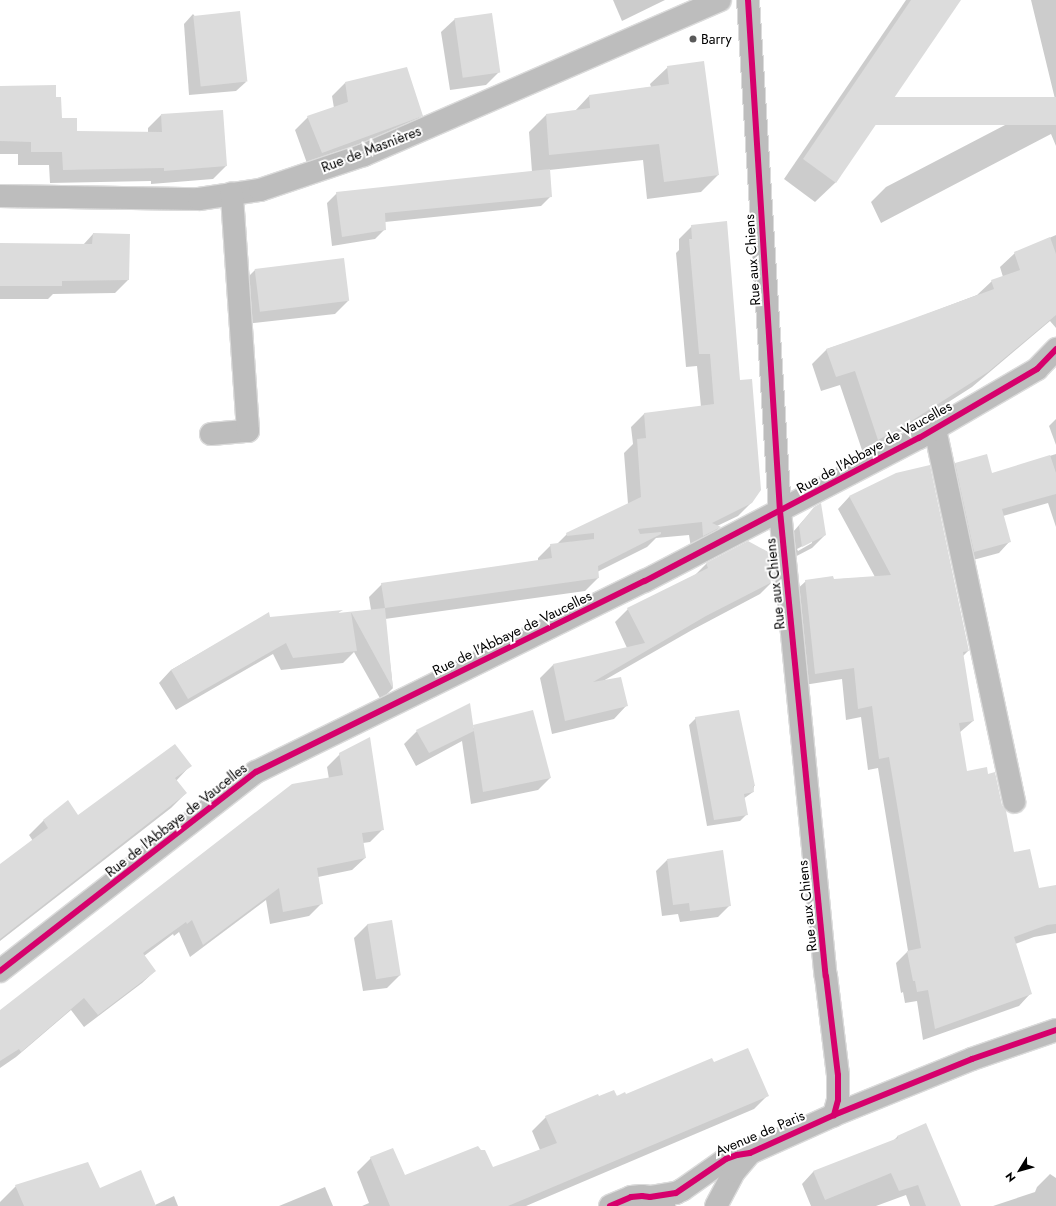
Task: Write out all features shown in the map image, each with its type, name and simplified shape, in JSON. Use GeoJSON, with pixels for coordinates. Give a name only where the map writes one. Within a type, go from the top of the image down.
{"type":"FeatureCollection","features":[{"type":"Feature","properties":{"kind":"street","name":"Rue de Masnières"},"geometry":{"type":"LineString","coordinates":[[0,196],[199,199],[260,190],[364,155],[720,0]]}},
{"type":"Feature","properties":{"kind":"street","name":"Rue aux Chiens"},"geometry":{"type":"LineString","coordinates":[[748,0],[780,511],[826,976],[838,1075],[838,1100],[834,1115]]}},
{"type":"Feature","properties":{"kind":"street"},"geometry":{"type":"LineString","coordinates":[[211,434],[248,431],[232,194]]}},
{"type":"Feature","properties":{"kind":"street","name":"Rue de l'Abbaye de Vaucelles"},"geometry":{"type":"LineString","coordinates":[[0,971],[256,772],[645,581],[780,511],[935,429],[1037,369],[1056,349]]}},
{"type":"Feature","properties":{"kind":"street","name":"Rue de l'Abbaye de Vaucelles"},"geometry":{"type":"LineString","coordinates":[[935,429],[1014,802]]}},
{"type":"Feature","properties":{"kind":"street","name":"Avenue de Paris"},"geometry":{"type":"LineString","coordinates":[[610,1206],[631,1197],[642,1196],[659,1201],[676,1193],[726,1159],[737,1155],[750,1153],[834,1115],[972,1058],[1056,1030]]}},
{"type":"Feature","properties":{"kind":"street","name":"Avenue de Paris"},"geometry":{"type":"LineString","coordinates":[[716,1206],[735,1171],[750,1153]]}},
{"type":"Feature","properties":{"kind":"building"},"geometry":{"type":"Polygon","coordinates":[[[911,0],[961,0],[836,183],[803,159],[911,0]]]}},
{"type":"Feature","properties":{"kind":"building"},"geometry":{"type":"Polygon","coordinates":[[[240,11],[247,82],[201,87],[193,16],[240,11]]]}},
{"type":"Feature","properties":{"kind":"building"},"geometry":{"type":"Polygon","coordinates":[[[492,13],[500,72],[463,78],[454,18],[492,13]]]}},
{"type":"Feature","properties":{"kind":"building"},"geometry":{"type":"Polygon","coordinates":[[[704,61],[719,175],[664,182],[659,144],[549,155],[546,114],[590,108],[589,95],[669,84],[667,66],[704,61]]]}},
{"type":"Feature","properties":{"kind":"building"},"geometry":{"type":"Polygon","coordinates":[[[407,67],[423,116],[322,153],[307,116],[348,102],[345,82],[407,67]]]}},
{"type":"Feature","properties":{"kind":"building"},"geometry":{"type":"Polygon","coordinates":[[[56,85],[56,97],[61,97],[62,118],[77,118],[77,131],[162,132],[161,114],[223,110],[227,166],[164,171],[164,168],[63,170],[62,152],[31,152],[31,142],[0,141],[0,86],[56,85]]]}},
{"type":"Feature","properties":{"kind":"building"},"geometry":{"type":"Polygon","coordinates":[[[864,97],[1056,97],[1056,125],[864,125],[864,97]]]}},
{"type":"Feature","properties":{"kind":"building"},"geometry":{"type":"Polygon","coordinates":[[[550,169],[552,197],[385,213],[386,230],[342,237],[336,192],[550,169]]]}},
{"type":"Feature","properties":{"kind":"building"},"geometry":{"type":"Polygon","coordinates":[[[727,221],[740,380],[752,379],[761,490],[752,503],[712,523],[721,527],[703,536],[702,522],[638,529],[640,534],[661,532],[661,534],[598,566],[599,578],[385,608],[381,583],[552,558],[550,544],[594,539],[594,533],[567,536],[566,533],[641,497],[637,439],[646,438],[644,413],[714,404],[710,354],[699,354],[689,239],[692,239],[691,225],[727,221]]]}},
{"type":"Feature","properties":{"kind":"building"},"geometry":{"type":"Polygon","coordinates":[[[93,233],[130,234],[129,280],[62,281],[62,286],[0,286],[0,243],[92,244],[93,233]]]}},
{"type":"Feature","properties":{"kind":"building"},"geometry":{"type":"Polygon","coordinates":[[[1050,237],[1056,254],[1056,315],[988,372],[902,427],[878,440],[855,371],[836,377],[826,349],[994,289],[991,280],[1020,270],[1014,252],[1050,237]]]}},
{"type":"Feature","properties":{"kind":"building"},"geometry":{"type":"Polygon","coordinates":[[[344,258],[349,301],[260,312],[255,269],[344,258]]]}},
{"type":"Feature","properties":{"kind":"building"},"geometry":{"type":"Polygon","coordinates":[[[987,454],[992,473],[1050,455],[1056,473],[1056,494],[1002,509],[1011,542],[974,552],[955,463],[987,454]]]}},
{"type":"Feature","properties":{"kind":"building"},"geometry":{"type":"Polygon","coordinates":[[[930,465],[969,651],[963,652],[974,721],[959,723],[967,771],[987,767],[988,774],[995,772],[1002,805],[1006,811],[1014,852],[1030,849],[1039,888],[1056,885],[1056,924],[1047,925],[1014,937],[1032,994],[935,1029],[928,990],[917,992],[915,981],[913,981],[907,951],[921,948],[889,757],[879,759],[872,706],[858,709],[854,668],[815,674],[805,580],[833,576],[834,579],[891,575],[849,496],[896,473],[930,465]]]}},
{"type":"Feature","properties":{"kind":"building"},"geometry":{"type":"Polygon","coordinates":[[[821,503],[826,535],[802,547],[799,526],[814,507],[821,503]]]}},
{"type":"Feature","properties":{"kind":"building"},"geometry":{"type":"Polygon","coordinates":[[[748,541],[772,554],[774,581],[706,616],[593,682],[621,677],[628,706],[565,721],[553,664],[645,643],[627,608],[708,568],[706,563],[748,541]]]}},
{"type":"Feature","properties":{"kind":"building"},"geometry":{"type":"Polygon","coordinates":[[[385,608],[393,689],[351,612],[357,651],[293,658],[286,643],[188,699],[171,670],[269,612],[270,617],[343,610],[338,613],[385,608]]]}},
{"type":"Feature","properties":{"kind":"building"},"geometry":{"type":"Polygon","coordinates":[[[470,703],[474,731],[429,753],[416,730],[470,703]]]}},
{"type":"Feature","properties":{"kind":"building"},"geometry":{"type":"Polygon","coordinates":[[[533,710],[551,778],[483,792],[473,725],[533,710]]]}},
{"type":"Feature","properties":{"kind":"building"},"geometry":{"type":"Polygon","coordinates":[[[739,710],[755,786],[753,786],[754,792],[744,794],[748,815],[714,820],[695,717],[739,710]]]}},
{"type":"Feature","properties":{"kind":"building"},"geometry":{"type":"Polygon","coordinates":[[[370,737],[384,830],[362,833],[366,858],[317,868],[323,904],[283,912],[279,888],[203,945],[192,920],[187,924],[186,922],[143,953],[156,971],[98,1015],[84,998],[21,1052],[19,1049],[0,1061],[0,1010],[292,784],[343,775],[339,753],[370,737]]]}},
{"type":"Feature","properties":{"kind":"building"},"geometry":{"type":"Polygon","coordinates":[[[175,744],[192,766],[175,778],[187,793],[0,939],[0,864],[48,828],[43,820],[68,800],[78,815],[175,744]]]}},
{"type":"Feature","properties":{"kind":"building"},"geometry":{"type":"Polygon","coordinates":[[[723,850],[731,906],[690,911],[689,903],[673,905],[667,859],[723,850]]]}},
{"type":"Feature","properties":{"kind":"building"},"geometry":{"type":"Polygon","coordinates":[[[392,920],[401,975],[376,979],[367,924],[392,920]]]}},
{"type":"Feature","properties":{"kind":"building"},"geometry":{"type":"Polygon","coordinates":[[[748,1048],[769,1096],[508,1206],[390,1206],[370,1157],[393,1148],[405,1175],[478,1146],[481,1150],[485,1150],[493,1167],[557,1143],[545,1116],[598,1094],[599,1096],[614,1090],[617,1096],[625,1092],[626,1094],[712,1058],[714,1062],[748,1048]]]}},
{"type":"Feature","properties":{"kind":"building"},"geometry":{"type":"Polygon","coordinates":[[[926,1123],[961,1206],[926,1206],[918,1185],[899,1191],[891,1173],[825,1200],[813,1171],[898,1138],[897,1136],[926,1123]]]}},
{"type":"Feature","properties":{"kind":"building"},"geometry":{"type":"Polygon","coordinates":[[[88,1162],[100,1188],[141,1170],[156,1206],[24,1206],[15,1185],[88,1162]]]}},
{"type":"Feature","properties":{"kind":"cycle path"},"geometry":{"type":"LineString","coordinates":[[748,0],[780,511],[826,976],[838,1075],[838,1100],[834,1115]]}},
{"type":"Feature","properties":{"kind":"cycle path"},"geometry":{"type":"LineString","coordinates":[[0,971],[256,772],[645,581],[919,438],[1037,369],[1056,349]]}},
{"type":"Feature","properties":{"kind":"cycle path"},"geometry":{"type":"LineString","coordinates":[[610,1206],[631,1197],[650,1197],[676,1193],[726,1159],[737,1155],[750,1153],[834,1115],[972,1059],[1056,1030]]}},
{"type":"Feature","properties":{"kind":"place","name":"Barry"},"geometry":{"type":"Point","coordinates":[693,39]}}]}
